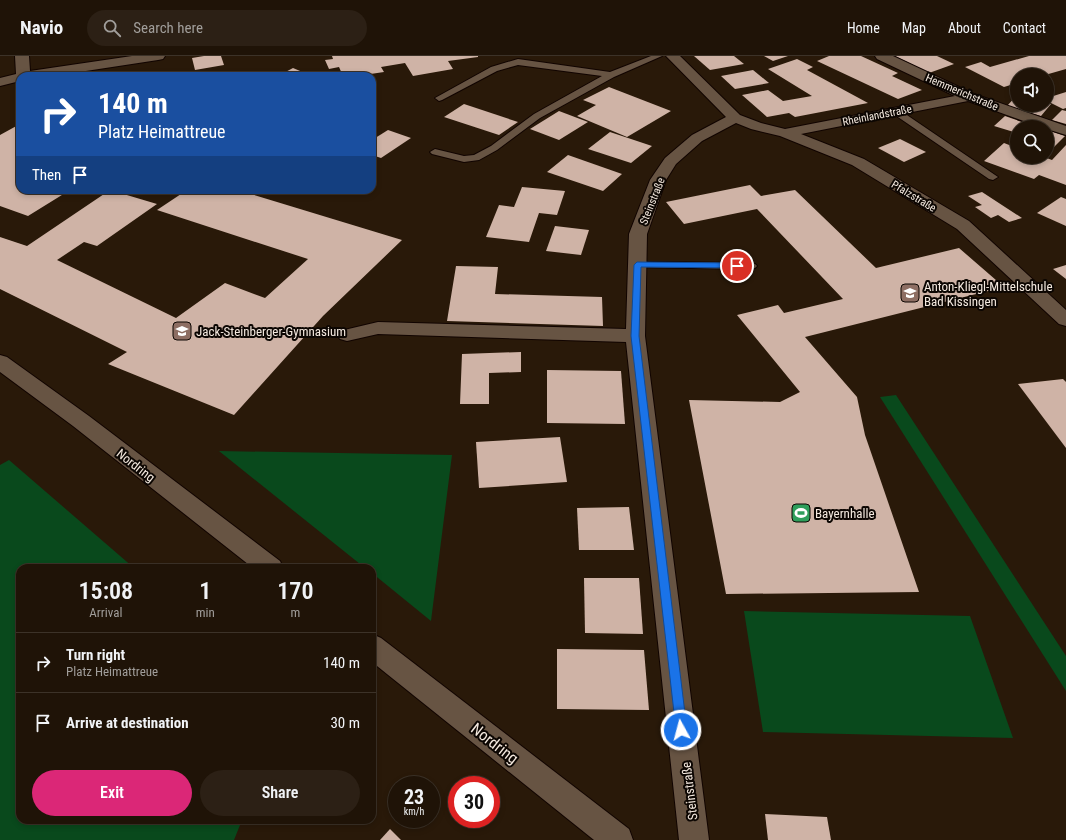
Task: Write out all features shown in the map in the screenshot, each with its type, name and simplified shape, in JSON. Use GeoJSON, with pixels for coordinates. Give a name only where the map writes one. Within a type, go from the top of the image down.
{"type":"FeatureCollection","features":[{"type":"Feature","properties":{"kind":"street"},"geometry":{"type":"LineString","coordinates":[[22,56],[24,72]]}},
{"type":"Feature","properties":{"kind":"street"},"geometry":{"type":"LineString","coordinates":[[59,70],[78,56]]}},
{"type":"Feature","properties":{"kind":"street"},"geometry":{"type":"LineString","coordinates":[[47,72],[158,56]]}},
{"type":"Feature","properties":{"kind":"street"},"geometry":{"type":"LineString","coordinates":[[673,56],[735,118]]}},
{"type":"Feature","properties":{"kind":"street","name":"Hemmerichstraße"},"geometry":{"type":"LineString","coordinates":[[882,56],[969,97],[1066,131]]}},
{"type":"Feature","properties":{"kind":"street"},"geometry":{"type":"LineString","coordinates":[[0,82],[16,78]]}},
{"type":"Feature","properties":{"kind":"street","name":"Rheinlandstraße"},"geometry":{"type":"LineString","coordinates":[[785,133],[969,97]]}},
{"type":"Feature","properties":{"kind":"street","name":"Pfalzstraße"},"geometry":{"type":"LineString","coordinates":[[735,118],[756,126],[785,133],[858,162],[963,225],[1066,320]]}},
{"type":"Feature","properties":{"kind":"street","name":"Steinstraße"},"geometry":{"type":"LineString","coordinates":[[694,840],[635,336],[638,234],[658,180],[670,161],[697,138],[735,118]]}},
{"type":"Feature","properties":{"kind":"street"},"geometry":{"type":"LineString","coordinates":[[347,336],[360,331],[378,328],[635,336]]}},
{"type":"Feature","properties":{"kind":"street","name":"Nordring"},"geometry":{"type":"LineString","coordinates":[[0,362],[81,421],[265,564]]}},
{"type":"Feature","properties":{"kind":"street","name":"Nordring"},"geometry":{"type":"LineString","coordinates":[[376,649],[618,840]]}},
{"type":"Feature","properties":{"kind":"lane"},"geometry":{"type":"LineString","coordinates":[[435,152],[464,159],[476,158],[494,148],[537,116],[611,75],[658,56]]}},
{"type":"Feature","properties":{"kind":"lane"},"geometry":{"type":"LineString","coordinates":[[439,98],[494,69],[518,62],[611,75]]}},
{"type":"Feature","properties":{"kind":"lane"},"geometry":{"type":"LineString","coordinates":[[894,111],[993,177]]}},
{"type":"Feature","properties":{"kind":"lane"},"geometry":{"type":"LineString","coordinates":[[637,265],[751,266]]}},
{"type":"Feature","properties":{"kind":"green space"},"geometry":{"type":"Polygon","coordinates":[[[896,395],[1066,656],[1066,691],[880,397],[896,395]]]}},
{"type":"Feature","properties":{"kind":"green space"},"geometry":{"type":"Polygon","coordinates":[[[219,451],[452,455],[431,621],[376,576],[376,564],[360,564],[219,451]]]}},
{"type":"Feature","properties":{"kind":"green space"},"geometry":{"type":"Polygon","coordinates":[[[9,460],[129,564],[16,564],[16,824],[240,824],[234,840],[0,840],[0,465],[9,460]]]}},
{"type":"Feature","properties":{"kind":"green space"},"geometry":{"type":"Polygon","coordinates":[[[744,611],[970,616],[1013,738],[763,732],[744,611]]]}},
{"type":"Feature","properties":{"kind":"building"},"geometry":{"type":"Polygon","coordinates":[[[221,56],[224,65],[195,70],[192,58],[221,56]]]}},
{"type":"Feature","properties":{"kind":"building"},"geometry":{"type":"Polygon","coordinates":[[[332,56],[478,56],[448,61],[453,69],[413,76],[405,63],[381,67],[384,72],[376,73],[341,72],[339,67],[329,69],[325,60],[333,59],[332,56]]]}},
{"type":"Feature","properties":{"kind":"building"},"geometry":{"type":"Polygon","coordinates":[[[694,56],[734,56],[744,64],[710,70],[694,56]]]}},
{"type":"Feature","properties":{"kind":"building"},"geometry":{"type":"Polygon","coordinates":[[[764,56],[788,56],[773,61],[764,56]]]}},
{"type":"Feature","properties":{"kind":"building"},"geometry":{"type":"Polygon","coordinates":[[[829,56],[861,56],[898,73],[892,76],[922,90],[898,99],[817,61],[829,56]]]}},
{"type":"Feature","properties":{"kind":"building"},"geometry":{"type":"Polygon","coordinates":[[[895,56],[937,56],[954,64],[929,73],[895,56]]]}},
{"type":"Feature","properties":{"kind":"building"},"geometry":{"type":"Polygon","coordinates":[[[1029,56],[1066,56],[1066,69],[1054,72],[1054,68],[1010,68],[1010,85],[1004,87],[965,67],[981,62],[990,67],[1029,56]]]}},
{"type":"Feature","properties":{"kind":"building"},"geometry":{"type":"Polygon","coordinates":[[[797,59],[813,67],[807,70],[868,103],[795,117],[789,113],[767,117],[742,95],[768,90],[783,101],[812,96],[768,69],[797,59]]]}},
{"type":"Feature","properties":{"kind":"building"},"geometry":{"type":"Polygon","coordinates":[[[293,68],[302,72],[286,72],[293,68]]]}},
{"type":"Feature","properties":{"kind":"building"},"geometry":{"type":"Polygon","coordinates":[[[753,70],[769,83],[735,89],[721,76],[753,70]]]}},
{"type":"Feature","properties":{"kind":"building"},"geometry":{"type":"Polygon","coordinates":[[[609,87],[671,111],[627,137],[577,116],[596,105],[583,100],[609,87]]]}},
{"type":"Feature","properties":{"kind":"building"},"geometry":{"type":"Polygon","coordinates":[[[1066,92],[1066,108],[1063,109],[1054,104],[1054,96],[1066,92]]]}},
{"type":"Feature","properties":{"kind":"building"},"geometry":{"type":"Polygon","coordinates":[[[464,104],[518,122],[499,135],[444,117],[464,104]]]}},
{"type":"Feature","properties":{"kind":"building"},"geometry":{"type":"Polygon","coordinates":[[[1062,110],[1066,111],[1066,124],[1052,120],[1062,110]]]}},
{"type":"Feature","properties":{"kind":"building"},"geometry":{"type":"Polygon","coordinates":[[[559,111],[588,122],[559,140],[530,129],[559,111]]]}},
{"type":"Feature","properties":{"kind":"building"},"geometry":{"type":"Polygon","coordinates":[[[1027,112],[1044,112],[1041,116],[1027,112]]]}},
{"type":"Feature","properties":{"kind":"building"},"geometry":{"type":"Polygon","coordinates":[[[1005,116],[1016,120],[1010,120],[1010,131],[994,126],[1005,116]]]}},
{"type":"Feature","properties":{"kind":"building"},"geometry":{"type":"Polygon","coordinates":[[[16,126],[16,194],[64,194],[28,216],[0,206],[0,135],[16,126]]]}},
{"type":"Feature","properties":{"kind":"building"},"geometry":{"type":"Polygon","coordinates":[[[388,130],[411,138],[381,158],[376,156],[376,138],[388,130]]]}},
{"type":"Feature","properties":{"kind":"building"},"geometry":{"type":"Polygon","coordinates":[[[610,132],[652,146],[631,163],[588,149],[610,132]]]}},
{"type":"Feature","properties":{"kind":"building"},"geometry":{"type":"Polygon","coordinates":[[[1054,132],[1065,136],[1054,147],[1054,132]]]}},
{"type":"Feature","properties":{"kind":"building"},"geometry":{"type":"Polygon","coordinates":[[[900,139],[926,152],[904,162],[878,148],[900,139]]]}},
{"type":"Feature","properties":{"kind":"building"},"geometry":{"type":"Polygon","coordinates":[[[1004,143],[1010,145],[1010,164],[1054,164],[1054,158],[1066,145],[1066,185],[1039,175],[1034,179],[984,161],[1004,143]]]}},
{"type":"Feature","properties":{"kind":"building"},"geometry":{"type":"Polygon","coordinates":[[[568,155],[622,174],[603,191],[547,172],[568,155]]]}},
{"type":"Feature","properties":{"kind":"building","name":"Bayernhalle"},"geometry":{"type":"Polygon","coordinates":[[[750,185],[761,196],[795,190],[876,268],[959,248],[1004,287],[805,337],[857,397],[865,435],[919,592],[726,594],[689,400],[780,402],[800,392],[737,315],[778,305],[784,313],[843,299],[757,209],[684,224],[666,202],[750,185]]]}},
{"type":"Feature","properties":{"kind":"building"},"geometry":{"type":"Polygon","coordinates":[[[522,187],[565,191],[557,215],[539,213],[529,242],[486,237],[499,205],[514,207],[522,187]]]}},
{"type":"Feature","properties":{"kind":"building"},"geometry":{"type":"Polygon","coordinates":[[[982,192],[1022,218],[1009,222],[998,215],[991,218],[975,207],[982,205],[968,196],[982,192]]]}},
{"type":"Feature","properties":{"kind":"building","name":"Jack-Steinberger-Gymnasium"},"geometry":{"type":"Polygon","coordinates":[[[104,194],[123,194],[157,204],[97,246],[84,242],[57,260],[176,318],[225,283],[265,298],[308,259],[157,210],[181,194],[251,194],[402,240],[323,316],[234,415],[108,364],[127,352],[0,289],[0,237],[27,246],[104,194]]]}},
{"type":"Feature","properties":{"kind":"building"},"geometry":{"type":"Polygon","coordinates":[[[1061,197],[1066,199],[1066,226],[1037,213],[1061,197]]]}},
{"type":"Feature","properties":{"kind":"building"},"geometry":{"type":"Polygon","coordinates":[[[555,226],[589,230],[581,255],[546,251],[555,226]]]}},
{"type":"Feature","properties":{"kind":"building"},"geometry":{"type":"Polygon","coordinates":[[[1066,265],[1066,279],[1053,269],[1066,265]]]}},
{"type":"Feature","properties":{"kind":"building"},"geometry":{"type":"Polygon","coordinates":[[[456,266],[498,267],[495,294],[602,297],[603,326],[447,321],[456,266]]]}},
{"type":"Feature","properties":{"kind":"building"},"geometry":{"type":"Polygon","coordinates":[[[521,352],[521,372],[489,373],[489,404],[460,404],[462,354],[521,352]]]}},
{"type":"Feature","properties":{"kind":"building"},"geometry":{"type":"Polygon","coordinates":[[[547,370],[621,371],[625,424],[547,423],[547,370]]]}},
{"type":"Feature","properties":{"kind":"building"},"geometry":{"type":"Polygon","coordinates":[[[1063,379],[1066,382],[1066,448],[1018,384],[1063,379]]]}},
{"type":"Feature","properties":{"kind":"building"},"geometry":{"type":"Polygon","coordinates":[[[560,437],[567,482],[479,488],[476,442],[560,437]]]}},
{"type":"Feature","properties":{"kind":"building"},"geometry":{"type":"Polygon","coordinates":[[[629,507],[634,550],[579,550],[577,508],[629,507]]]}},
{"type":"Feature","properties":{"kind":"building"},"geometry":{"type":"Polygon","coordinates":[[[584,578],[639,578],[643,634],[585,633],[584,578]]]}},
{"type":"Feature","properties":{"kind":"building"},"geometry":{"type":"Polygon","coordinates":[[[557,649],[644,650],[649,710],[557,709],[557,649]]]}},
{"type":"Feature","properties":{"kind":"building"},"geometry":{"type":"Polygon","coordinates":[[[765,814],[827,817],[831,840],[768,840],[765,814]]]}},
{"type":"Feature","properties":{"kind":"building"},"geometry":{"type":"Polygon","coordinates":[[[390,829],[401,840],[380,840],[390,829]]]}},
{"type":"Feature","properties":{"kind":"place","name":"Anton-Kliegl-Mittelschule Bad Kissingen"},"geometry":{"type":"Point","coordinates":[910,293]}},
{"type":"Feature","properties":{"kind":"place","name":"Jack-Steinberger-Gymnasium"},"geometry":{"type":"Point","coordinates":[182,331]}},
{"type":"Feature","properties":{"kind":"place","name":"Bayernhalle"},"geometry":{"type":"Point","coordinates":[801,513]}},
{"type":"Feature","properties":{"kind":"route"},"geometry":{"type":"LineString","coordinates":[[681,730],[635,336],[637,265],[737,266]]}}]}
